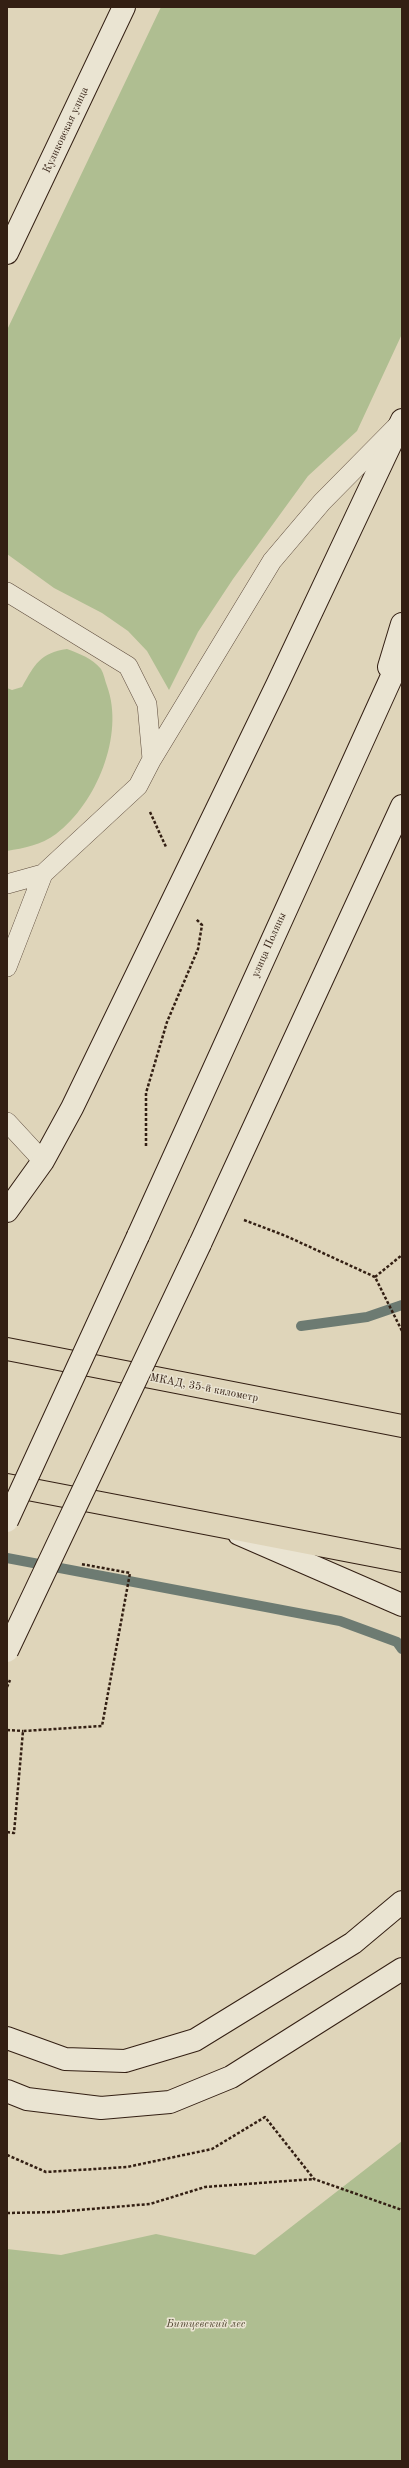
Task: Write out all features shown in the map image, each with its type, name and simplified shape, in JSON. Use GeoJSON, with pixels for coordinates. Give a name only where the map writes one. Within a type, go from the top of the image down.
{"type":"FeatureCollection","features":[{"type":"Feature","properties":{"kind":"highway","name":"МКАД, 35-й километр"},"geometry":{"type":"LineString","coordinates":[[7,1350],[402,1426]]}},
{"type":"Feature","properties":{"kind":"highway"},"geometry":{"type":"LineString","coordinates":[[7,1485],[402,1561]]}},
{"type":"Feature","properties":{"kind":"main road","name":"Куликовская улица"},"geometry":{"type":"LineString","coordinates":[[7,253],[124,7]]}},
{"type":"Feature","properties":{"kind":"main road"},"geometry":{"type":"LineString","coordinates":[[7,1211],[43,1161],[72,1108],[402,420]]}},
{"type":"Feature","properties":{"kind":"main road"},"geometry":{"type":"LineString","coordinates":[[379,703],[402,624]]}},
{"type":"Feature","properties":{"kind":"main road","name":"улица Поляны"},"geometry":{"type":"LineString","coordinates":[[7,1521],[402,654]]}},
{"type":"Feature","properties":{"kind":"main road"},"geometry":{"type":"LineString","coordinates":[[7,1651],[200,1244],[402,806]]}},
{"type":"Feature","properties":{"kind":"main road"},"geometry":{"type":"LineString","coordinates":[[219,1526],[402,1605]]}},
{"type":"Feature","properties":{"kind":"main road"},"geometry":{"type":"LineString","coordinates":[[7,2038],[65,2059],[125,2061],[195,2040],[353,1943],[402,1902]]}},
{"type":"Feature","properties":{"kind":"main road"},"geometry":{"type":"LineString","coordinates":[[7,2091],[27,2099],[101,2108],[170,2102],[231,2077],[402,1968]]}},
{"type":"Feature","properties":{"kind":"lane"},"geometry":{"type":"LineString","coordinates":[[7,967],[43,874],[138,786],[152,759],[272,560],[322,502],[402,420]]}},
{"type":"Feature","properties":{"kind":"lane"},"geometry":{"type":"LineString","coordinates":[[7,592],[128,666],[147,704],[152,759]]}},
{"type":"Feature","properties":{"kind":"lane"},"geometry":{"type":"LineString","coordinates":[[7,884],[43,874]]}},
{"type":"Feature","properties":{"kind":"lane"},"geometry":{"type":"LineString","coordinates":[[7,1122],[43,1161]]}},
{"type":"Feature","properties":{"kind":"path"},"geometry":{"type":"LineString","coordinates":[[138,786],[182,881],[188,911],[202,925],[198,949],[167,1022],[146,1093],[146,1153]]}},
{"type":"Feature","properties":{"kind":"path"},"geometry":{"type":"LineString","coordinates":[[241,1219],[286,1236],[375,1277],[386,1295],[402,1331]]}},
{"type":"Feature","properties":{"kind":"path"},"geometry":{"type":"LineString","coordinates":[[375,1277],[402,1255]]}},
{"type":"Feature","properties":{"kind":"path"},"geometry":{"type":"LineString","coordinates":[[7,1730],[24,1732],[102,1726],[130,1574]]}},
{"type":"Feature","properties":{"kind":"path"},"geometry":{"type":"LineString","coordinates":[[7,1832],[14,1833],[24,1732]]}},
{"type":"Feature","properties":{"kind":"path"},"geometry":{"type":"LineString","coordinates":[[7,2155],[46,2172],[127,2167],[212,2149],[265,2117],[314,2179]]}},
{"type":"Feature","properties":{"kind":"path"},"geometry":{"type":"LineString","coordinates":[[7,2214],[55,2212],[150,2204],[205,2187],[314,2179],[402,2210]]}},
{"type":"Feature","properties":{"kind":"green space"},"geometry":{"type":"Polygon","coordinates":[[[161,7],[402,7],[402,334],[357,431],[308,476],[233,579],[198,632],[169,690],[147,651],[128,631],[102,613],[54,588],[7,554],[7,330],[161,7]]]}},
{"type":"Feature","properties":{"kind":"green space"},"geometry":{"type":"Polygon","coordinates":[[[67,649],[94,662],[101,669],[107,686],[112,705],[112,726],[109,746],[103,767],[94,787],[83,805],[70,821],[56,834],[38,843],[7,851],[7,688],[12,690],[22,687],[39,661],[50,653],[67,649]]]}},
{"type":"Feature","properties":{"kind":"green space","name":"Битцевский лес"},"geometry":{"type":"Polygon","coordinates":[[[402,2141],[402,2461],[7,2461],[7,2249],[61,2255],[156,2234],[255,2255],[402,2141]]]}},
{"type":"Feature","properties":{"kind":"waterway"},"geometry":{"type":"LineString","coordinates":[[301,1326],[367,1317],[402,1305]]}},
{"type":"Feature","properties":{"kind":"waterway"},"geometry":{"type":"LineString","coordinates":[[7,1558],[340,1621],[397,1642],[402,1649]]}}]}
